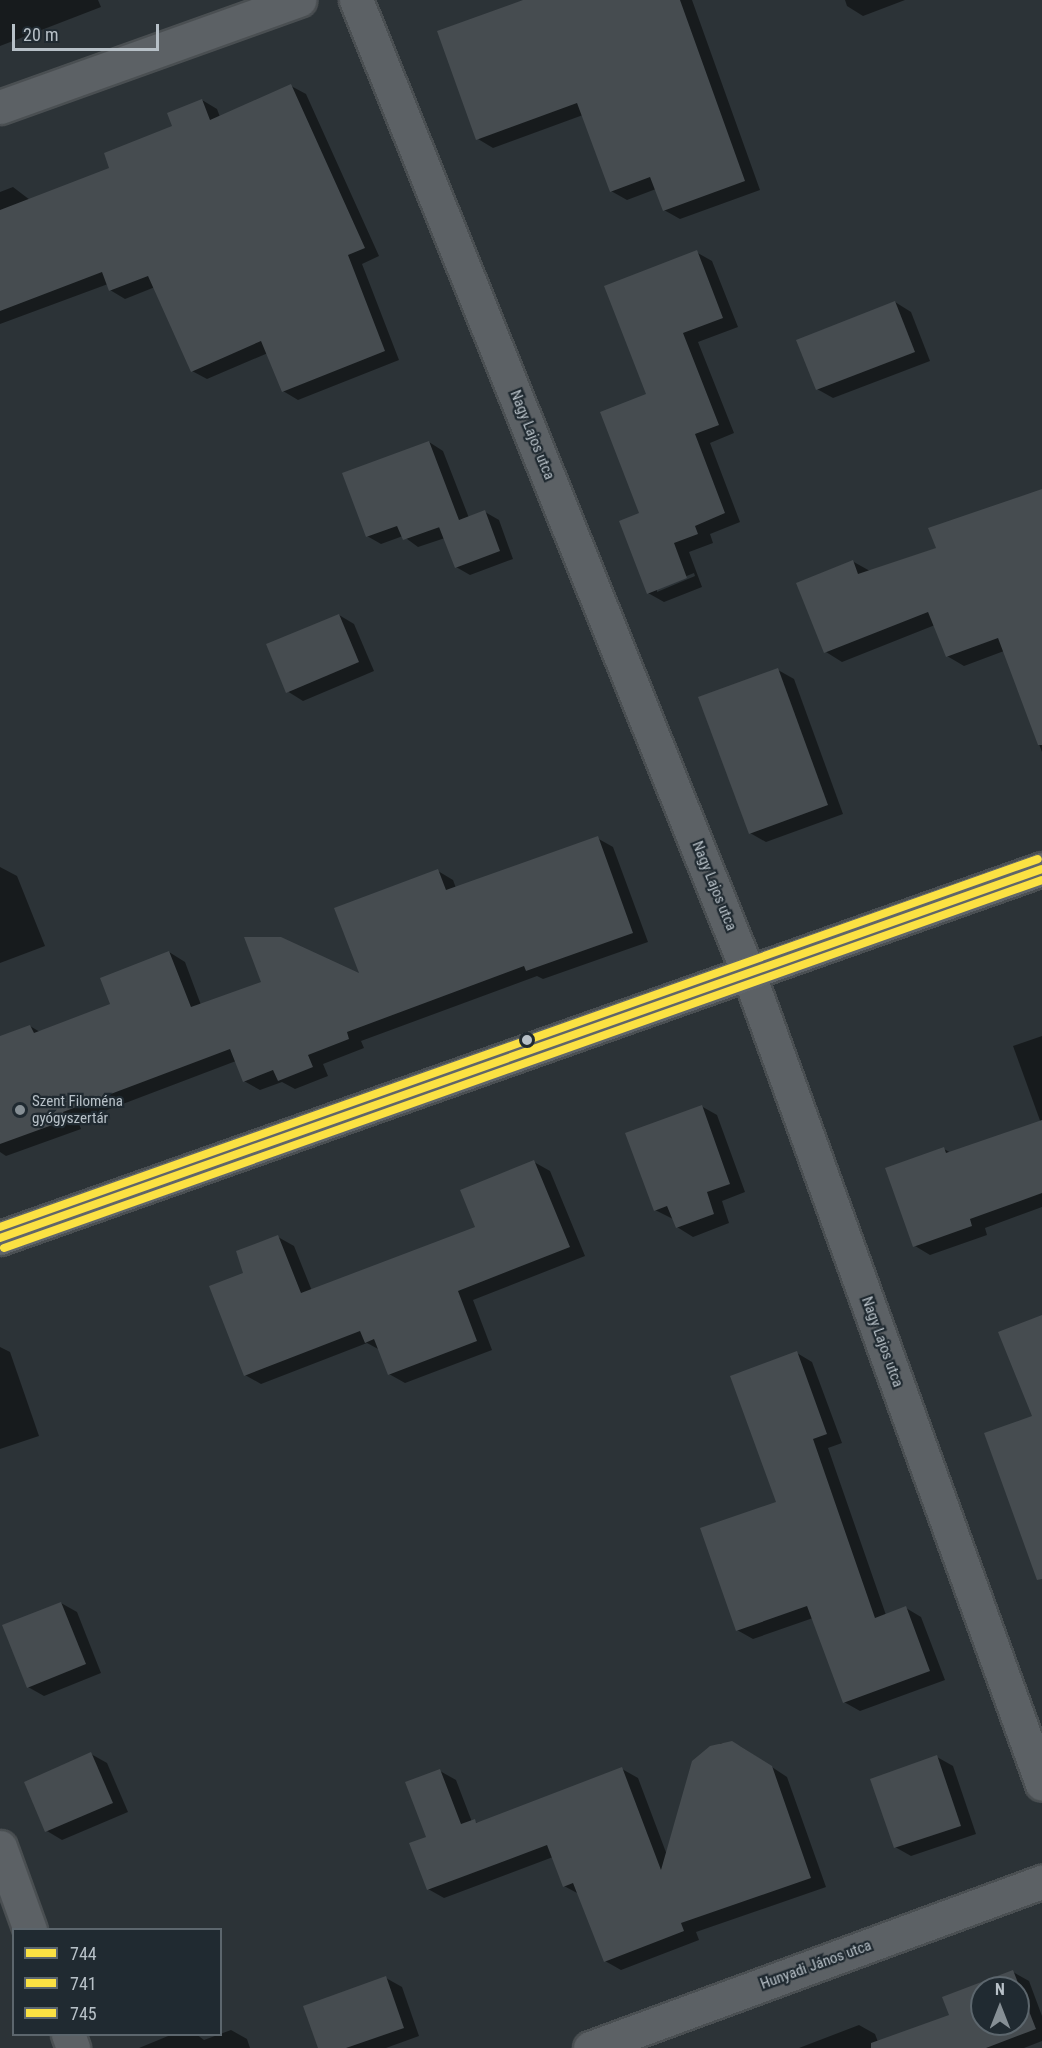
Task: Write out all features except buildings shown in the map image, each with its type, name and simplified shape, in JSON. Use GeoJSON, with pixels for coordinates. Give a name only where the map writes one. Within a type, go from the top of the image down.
{"type":"FeatureCollection","features":[{"type":"Feature","properties":{"kind":"street"},"geometry":{"type":"LineString","coordinates":[[0,106],[299,0]]}},
{"type":"Feature","properties":{"kind":"street","name":"Nagy Lajos utca"},"geometry":{"type":"LineString","coordinates":[[356,0],[749,975],[1042,1784]]}},
{"type":"Feature","properties":{"kind":"street"},"geometry":{"type":"LineString","coordinates":[[0,1238],[749,975],[1042,869]]}},
{"type":"Feature","properties":{"kind":"street"},"geometry":{"type":"LineString","coordinates":[[0,1847],[30,1928]]}},
{"type":"Feature","properties":{"kind":"street","name":"Hunyadi János utca"},"geometry":{"type":"LineString","coordinates":[[590,2048],[1042,1882]]}},
{"type":"Feature","properties":{"kind":"transit line","name":"745"},"geometry":{"type":"LineString","coordinates":[[0,1227],[1038,859]]}},
{"type":"Feature","properties":{"kind":"transit line","name":"744"},"geometry":{"type":"LineString","coordinates":[[0,1238],[1042,869]]}},
{"type":"Feature","properties":{"kind":"transit line","name":"741"},"geometry":{"type":"LineString","coordinates":[[4,1248],[1042,880]]}},
{"type":"Feature","properties":{"kind":"place","name":"Szent Filoména gyógyszertár"},"geometry":{"type":"Point","coordinates":[20,1110]}}]}
